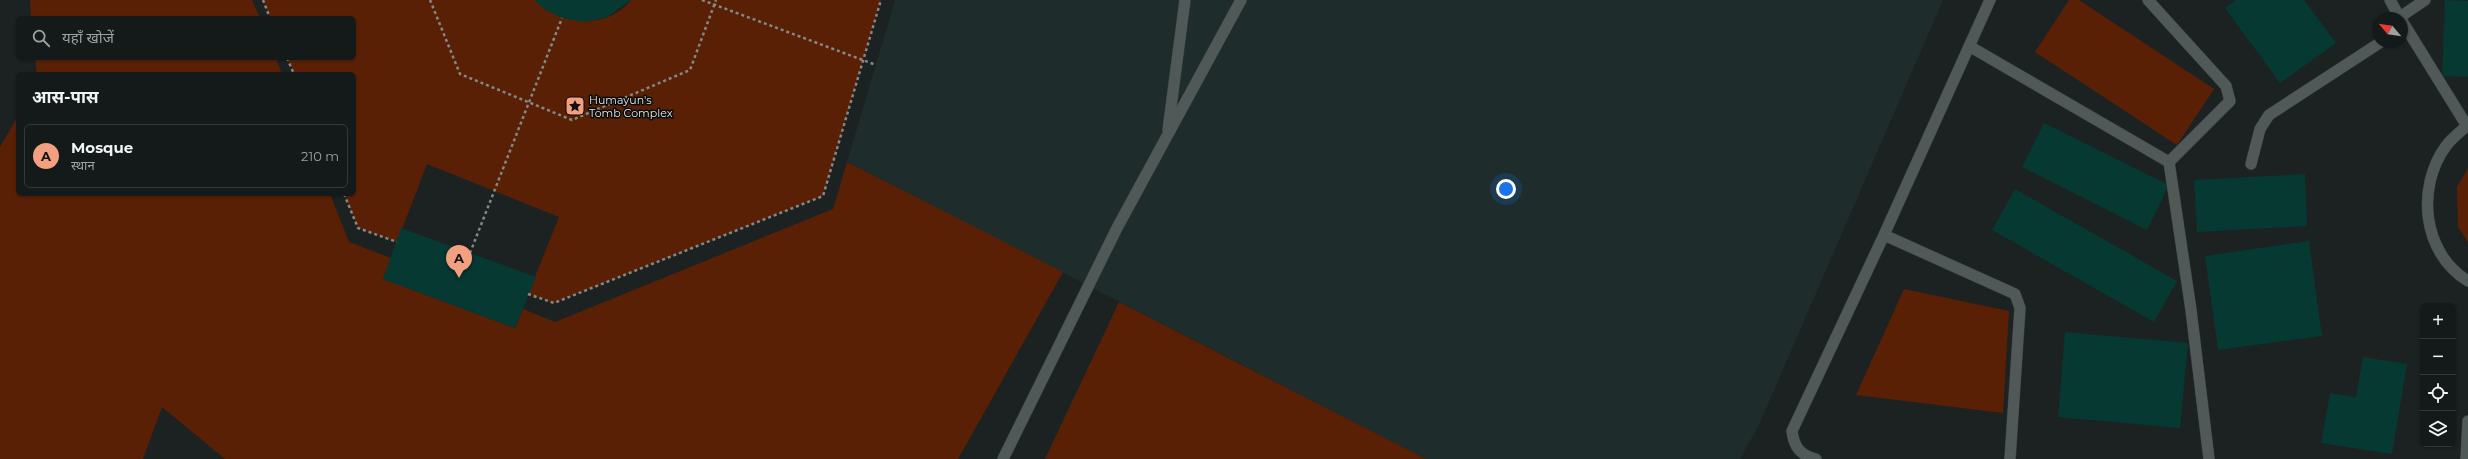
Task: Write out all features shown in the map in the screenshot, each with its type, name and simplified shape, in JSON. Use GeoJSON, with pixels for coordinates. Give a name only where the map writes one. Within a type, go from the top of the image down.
{"type":"FeatureCollection","features":[{"type":"Feature","properties":{"kind":"street"},"geometry":{"type":"LineString","coordinates":[[1167,139],[1185,0]]}},
{"type":"Feature","properties":{"kind":"street"},"geometry":{"type":"LineString","coordinates":[[1003,459],[1117,228],[1167,139],[1241,0]]}},
{"type":"Feature","properties":{"kind":"street"},"geometry":{"type":"LineString","coordinates":[[1816,459],[1799,452],[1793,442],[1792,431],[1884,235],[1990,0]]}},
{"type":"Feature","properties":{"kind":"street"},"geometry":{"type":"LineString","coordinates":[[2148,0],[2226,86],[2230,101],[2169,162]]}},
{"type":"Feature","properties":{"kind":"street"},"geometry":{"type":"LineString","coordinates":[[2390,0],[2397,12]]}},
{"type":"Feature","properties":{"kind":"street"},"geometry":{"type":"LineString","coordinates":[[2408,16],[2426,0]]}},
{"type":"Feature","properties":{"kind":"street"},"geometry":{"type":"LineString","coordinates":[[2408,31],[2468,126],[2446,146],[2432,171],[2426,199],[2429,228],[2441,255],[2460,276],[2468,281]]}},
{"type":"Feature","properties":{"kind":"street"},"geometry":{"type":"LineString","coordinates":[[1969,46],[2169,162]]}},
{"type":"Feature","properties":{"kind":"street"},"geometry":{"type":"LineString","coordinates":[[2251,164],[2260,129],[2269,115],[2372,48]]}},
{"type":"Feature","properties":{"kind":"street"},"geometry":{"type":"LineString","coordinates":[[2169,162],[2190,303],[2209,459]]}},
{"type":"Feature","properties":{"kind":"street"},"geometry":{"type":"LineString","coordinates":[[1884,235],[2015,294],[2019,300],[2020,308],[2010,459]]}},
{"type":"Feature","properties":{"kind":"street"},"geometry":{"type":"LineString","coordinates":[[2466,459],[2468,421]]}},
{"type":"Feature","properties":{"kind":"path"},"geometry":{"type":"LineString","coordinates":[[263,0],[269,16]]}},
{"type":"Feature","properties":{"kind":"path"},"geometry":{"type":"LineString","coordinates":[[430,0],[460,74],[572,120],[690,70],[716,0]]}},
{"type":"Feature","properties":{"kind":"path"},"geometry":{"type":"LineString","coordinates":[[702,0],[876,65]]}},
{"type":"Feature","properties":{"kind":"path"},"geometry":{"type":"LineString","coordinates":[[528,294],[554,303],[823,196],[881,0]]}},
{"type":"Feature","properties":{"kind":"path"},"geometry":{"type":"LineString","coordinates":[[470,253],[562,18]]}},
{"type":"Feature","properties":{"kind":"path"},"geometry":{"type":"LineString","coordinates":[[288,60],[293,72]]}},
{"type":"Feature","properties":{"kind":"path"},"geometry":{"type":"LineString","coordinates":[[345,196],[358,228],[397,242]]}},
{"type":"Feature","properties":{"kind":"shaded area"},"geometry":{"type":"Polygon","coordinates":[[[30,0],[252,0],[259,16],[31,16],[30,0]]]}},
{"type":"Feature","properties":{"kind":"shaded area"},"geometry":{"type":"Polygon","coordinates":[[[263,0],[535,0],[545,9],[557,15],[583,21],[597,20],[609,16],[621,10],[631,0],[881,0],[823,196],[554,303],[528,294],[559,217],[427,164],[397,242],[358,228],[345,196],[356,196],[356,72],[293,72],[288,60],[356,60],[356,16],[269,16],[263,0]]]}},
{"type":"Feature","properties":{"kind":"shaded area"},"geometry":{"type":"Polygon","coordinates":[[[895,0],[1943,0],[1759,425],[1740,459],[1426,459],[847,162],[895,0]]]}},
{"type":"Feature","properties":{"kind":"shaded area"},"geometry":{"type":"Polygon","coordinates":[[[2069,0],[2079,0],[2214,89],[2177,145],[2035,52],[2069,0]]]}},
{"type":"Feature","properties":{"kind":"shaded area"},"geometry":{"type":"Polygon","coordinates":[[[35,60],[277,60],[281,72],[37,72],[35,60]]]}},
{"type":"Feature","properties":{"kind":"shaded area"},"geometry":{"type":"Polygon","coordinates":[[[16,119],[16,196],[331,196],[349,242],[391,258],[383,279],[515,328],[523,309],[555,322],[833,209],[847,162],[1063,272],[958,459],[225,459],[162,407],[143,459],[0,459],[0,147],[16,119]]]}},
{"type":"Feature","properties":{"kind":"shaded area"},"geometry":{"type":"Polygon","coordinates":[[[2468,168],[2468,242],[2458,227],[2457,187],[2468,168]]]}},
{"type":"Feature","properties":{"kind":"shaded area"},"geometry":{"type":"Polygon","coordinates":[[[1904,289],[2009,311],[2003,413],[1856,395],[1904,289]]]}},
{"type":"Feature","properties":{"kind":"shaded area"},"geometry":{"type":"Polygon","coordinates":[[[1119,302],[1426,459],[1045,459],[1119,302]]]}},
{"type":"Feature","properties":{"kind":"building"},"geometry":{"type":"Polygon","coordinates":[[[535,0],[631,0],[607,17],[585,22],[562,18],[544,9],[535,0]]]}},
{"type":"Feature","properties":{"kind":"building"},"geometry":{"type":"Polygon","coordinates":[[[2236,0],[2304,0],[2336,43],[2280,83],[2225,8],[2236,0]]]}},
{"type":"Feature","properties":{"kind":"building"},"geometry":{"type":"Polygon","coordinates":[[[2445,0],[2468,1],[2468,77],[2442,76],[2445,0]]]}},
{"type":"Feature","properties":{"kind":"building"},"geometry":{"type":"Polygon","coordinates":[[[2044,123],[2169,185],[2147,230],[2022,167],[2044,123]]]}},
{"type":"Feature","properties":{"kind":"building"},"geometry":{"type":"Polygon","coordinates":[[[2305,174],[2307,226],[2197,232],[2194,180],[2305,174]]]}},
{"type":"Feature","properties":{"kind":"building"},"geometry":{"type":"Polygon","coordinates":[[[2015,189],[2177,281],[2154,322],[1992,230],[2015,189]]]}},
{"type":"Feature","properties":{"kind":"building"},"geometry":{"type":"Polygon","coordinates":[[[401,228],[536,277],[515,328],[383,279],[401,228]]]}},
{"type":"Feature","properties":{"kind":"building"},"geometry":{"type":"Polygon","coordinates":[[[2309,241],[2322,336],[2218,350],[2205,256],[2309,241]]]}},
{"type":"Feature","properties":{"kind":"building"},"geometry":{"type":"Polygon","coordinates":[[[2065,332],[2188,343],[2180,428],[2058,417],[2065,332]]]}},
{"type":"Feature","properties":{"kind":"building"},"geometry":{"type":"Polygon","coordinates":[[[2363,357],[2407,364],[2392,454],[2321,443],[2330,393],[2356,397],[2363,357]]]}},
{"type":"Feature","properties":{"kind":"place","name":"Humayun's Tomb Complex"},"geometry":{"type":"Point","coordinates":[575,106]}},
{"type":"Feature","properties":{"kind":"place","name":"Mosque"},"geometry":{"type":"Point","coordinates":[459,278]}}]}
